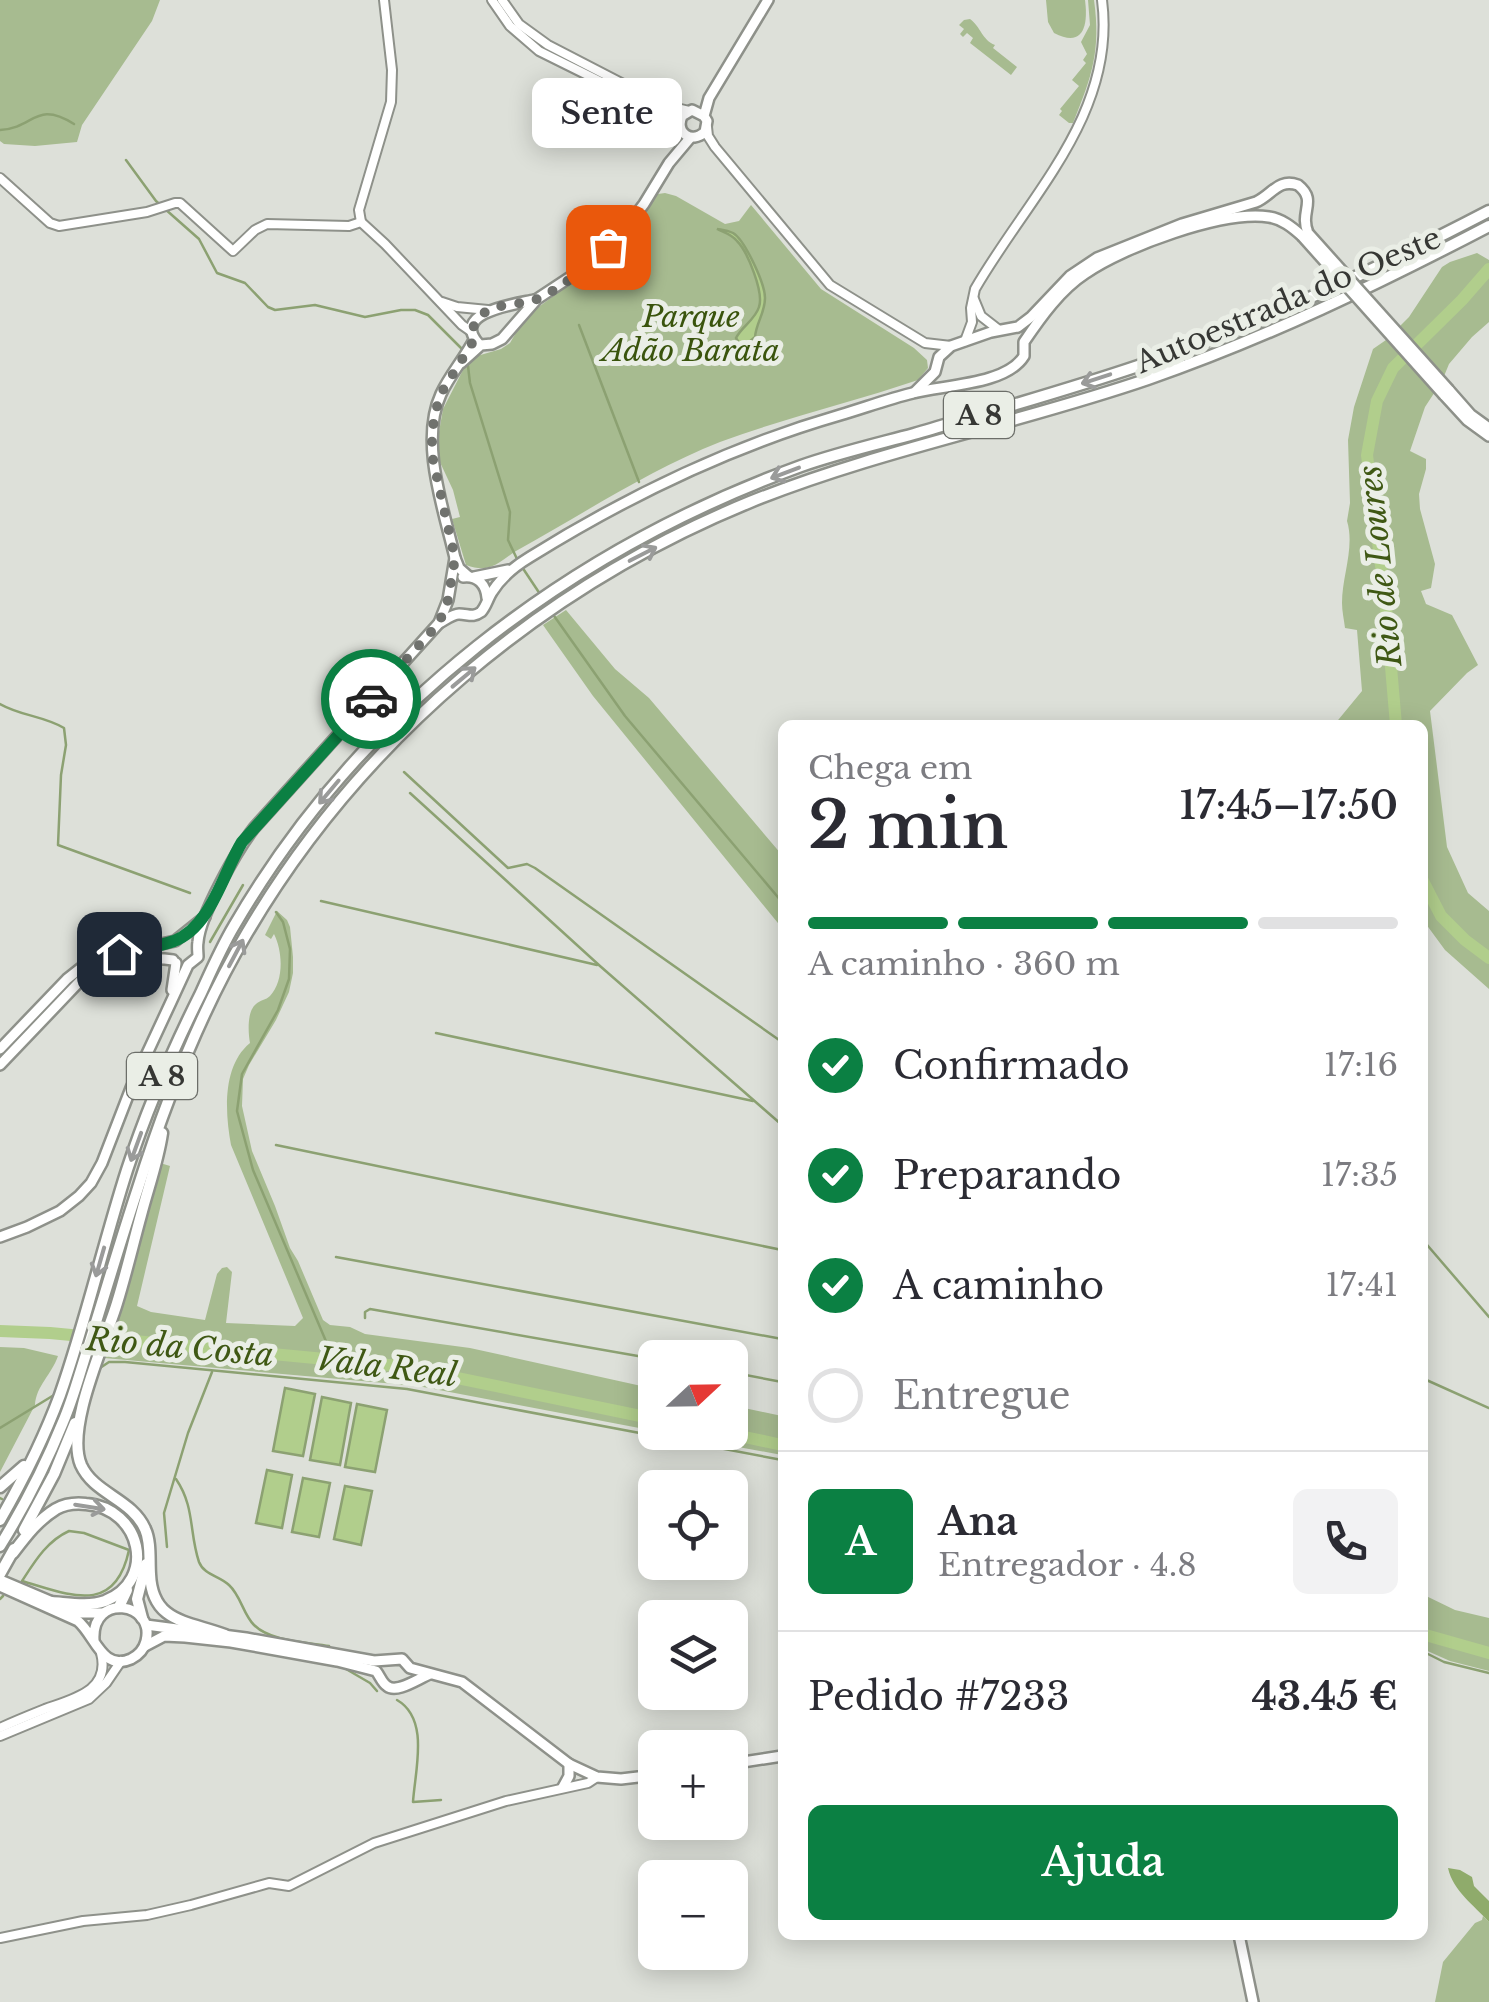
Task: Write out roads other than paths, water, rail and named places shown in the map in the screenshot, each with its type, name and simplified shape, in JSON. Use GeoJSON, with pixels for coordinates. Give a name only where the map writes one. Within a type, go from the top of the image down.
{"type":"FeatureCollection","features":[{"type":"Feature","properties":{"kind":"highway","name":"Autoestrada do Oeste"},"geometry":{"type":"LineString","coordinates":[[0,1520],[60,1396],[128,1168],[168,1060],[232,930],[270,868],[306,820],[388,727],[460,659],[551,591],[689,512],[807,464],[1010,406],[1215,337],[1413,250],[1489,211]]}},
{"type":"Feature","properties":{"kind":"highway","name":"Autoestrada do Oeste"},"geometry":{"type":"LineString","coordinates":[[0,1546],[63,1422],[137,1188],[210,1000],[246,933],[317,830],[352,787],[429,707],[559,604],[620,565],[696,526],[752,502],[883,458],[1052,410],[1226,351],[1489,226]]}},
{"type":"Feature","properties":{"kind":"highway"},"geometry":{"type":"LineString","coordinates":[[167,1105],[118,1301],[76,1436],[80,1462],[94,1483],[136,1515],[145,1528],[153,1597],[164,1611],[181,1622],[225,1635]]}},
{"type":"Feature","properties":{"kind":"highway"},"geometry":{"type":"LineString","coordinates":[[1,1578],[82,1409]]}},
{"type":"Feature","properties":{"kind":"highway"},"geometry":{"type":"LineString","coordinates":[[0,1488],[35,1454]]}},
{"type":"Feature","properties":{"kind":"highway"},"geometry":{"type":"LineString","coordinates":[[13,1552],[34,1526],[60,1506],[98,1505],[117,1514],[128,1525],[137,1546],[133,1575],[119,1607]]}},
{"type":"Feature","properties":{"kind":"highway"},"geometry":{"type":"LineString","coordinates":[[144,1622],[138,1599],[149,1554]]}},
{"type":"Feature","properties":{"kind":"highway"},"geometry":{"type":"LineString","coordinates":[[51,1602],[98,1603],[124,1589],[133,1575]]}},
{"type":"Feature","properties":{"kind":"main road"},"geometry":{"type":"LineString","coordinates":[[687,133],[705,132],[709,98],[768,0]]}},
{"type":"Feature","properties":{"kind":"main road"},"geometry":{"type":"LineString","coordinates":[[476,339],[492,344],[502,339],[537,299],[618,238],[687,133],[682,116],[709,98]]}},
{"type":"Feature","properties":{"kind":"main road"},"geometry":{"type":"LineString","coordinates":[[690,111],[706,121]]}},
{"type":"Feature","properties":{"kind":"main road"},"geometry":{"type":"LineString","coordinates":[[915,392],[952,346],[999,330],[1011,330],[1025,322],[1070,276],[1097,258],[1182,224],[1256,202],[1291,182],[1303,189],[1308,202],[1305,234]]}},
{"type":"Feature","properties":{"kind":"main road"},"geometry":{"type":"LineString","coordinates":[[1272,190],[1270,209],[1305,234],[1446,392],[1489,432]]}},
{"type":"Feature","properties":{"kind":"main road"},"geometry":{"type":"LineString","coordinates":[[439,623],[458,614],[476,614],[510,570],[624,501],[706,462],[770,437],[915,392],[974,383],[1016,366],[1024,356],[1024,342],[1059,296],[1102,263],[1218,221],[1257,216],[1292,222],[1304,215]]}},
{"type":"Feature","properties":{"kind":"main road"},"geometry":{"type":"LineString","coordinates":[[488,598],[484,585],[459,568],[455,558],[432,455],[432,434],[438,400],[476,339],[475,322],[493,309],[537,299]]}},
{"type":"Feature","properties":{"kind":"main road"},"geometry":{"type":"LineString","coordinates":[[493,309],[511,312],[512,326]]}},
{"type":"Feature","properties":{"kind":"main road"},"geometry":{"type":"LineString","coordinates":[[1011,330],[1024,342]]}},
{"type":"Feature","properties":{"kind":"main road"},"geometry":{"type":"LineString","coordinates":[[935,367],[943,383],[950,386]]}},
{"type":"Feature","properties":{"kind":"main road"},"geometry":{"type":"LineString","coordinates":[[0,1237],[51,1215],[79,1196],[90,1183],[170,1002],[188,965],[198,957],[197,944],[206,915],[231,861],[254,828],[439,623],[452,587],[455,558]]}},
{"type":"Feature","properties":{"kind":"main road"},"geometry":{"type":"LineString","coordinates":[[452,587],[460,578],[510,570]]}},
{"type":"Feature","properties":{"kind":"main road"},"geometry":{"type":"LineString","coordinates":[[448,600],[458,614]]}},
{"type":"Feature","properties":{"kind":"main road"},"geometry":{"type":"LineString","coordinates":[[170,1002],[174,961],[170,952],[178,939],[206,915]]}},
{"type":"Feature","properties":{"kind":"main road"},"geometry":{"type":"LineString","coordinates":[[0,1049],[67,978],[86,964],[178,939],[190,938],[197,944]]}},
{"type":"Feature","properties":{"kind":"main road"},"geometry":{"type":"LineString","coordinates":[[0,1065],[91,973],[148,958],[188,965]]}},
{"type":"Feature","properties":{"kind":"main road"},"geometry":{"type":"LineString","coordinates":[[1,1578],[78,1613],[104,1613],[119,1607],[136,1612],[144,1622],[145,1646]]}},
{"type":"Feature","properties":{"kind":"main road"},"geometry":{"type":"LineString","coordinates":[[1,1578],[78,1621],[107,1658],[121,1661],[135,1657],[145,1646],[164,1636],[338,1660],[367,1668],[394,1689],[430,1674]]}},
{"type":"Feature","properties":{"kind":"main road"},"geometry":{"type":"LineString","coordinates":[[94,1640],[95,1625],[104,1613]]}},
{"type":"Feature","properties":{"kind":"main road"},"geometry":{"type":"LineString","coordinates":[[144,1622],[385,1662],[402,1659],[410,1668],[409,1682]]}},
{"type":"Feature","properties":{"kind":"main road"},"geometry":{"type":"LineString","coordinates":[[380,1676],[385,1662]]}},
{"type":"Feature","properties":{"kind":"main road"},"geometry":{"type":"LineString","coordinates":[[410,1668],[462,1682],[568,1764],[597,1777],[638,1777]]}},
{"type":"Feature","properties":{"kind":"main road"},"geometry":{"type":"LineString","coordinates":[[748,1761],[778,1757]]}},
{"type":"Feature","properties":{"kind":"main road"},"geometry":{"type":"LineString","coordinates":[[564,1787],[569,1776],[568,1764]]}},
{"type":"Feature","properties":{"kind":"main road"},"geometry":{"type":"LineString","coordinates":[[1239,1940],[1253,2002]]}},
{"type":"Feature","properties":{"kind":"street"},"geometry":{"type":"LineString","coordinates":[[384,0],[392,70],[390,102],[359,210],[361,222],[476,339]]}},
{"type":"Feature","properties":{"kind":"street"},"geometry":{"type":"LineString","coordinates":[[492,0],[548,45],[664,106],[690,111]]}},
{"type":"Feature","properties":{"kind":"street"},"geometry":{"type":"LineString","coordinates":[[965,340],[980,281],[1058,164],[1100,72],[1105,33],[1102,0]]}},
{"type":"Feature","properties":{"kind":"street"},"geometry":{"type":"LineString","coordinates":[[503,5],[510,26],[539,51],[664,114],[687,133],[715,147]]}},
{"type":"Feature","properties":{"kind":"street"},"geometry":{"type":"LineString","coordinates":[[706,121],[708,136],[715,147],[823,279],[924,343],[952,346]]}},
{"type":"Feature","properties":{"kind":"street"},"geometry":{"type":"LineString","coordinates":[[0,178],[50,223],[62,226],[180,203],[233,251],[263,226],[350,226],[361,222]]}},
{"type":"Feature","properties":{"kind":"street"},"geometry":{"type":"LineString","coordinates":[[974,295],[980,316],[999,330]]}},
{"type":"Feature","properties":{"kind":"street"},"geometry":{"type":"LineString","coordinates":[[438,300],[457,307],[493,309]]}},
{"type":"Feature","properties":{"kind":"street"},"geometry":{"type":"LineString","coordinates":[[924,343],[935,367]]}},
{"type":"Feature","properties":{"kind":"street"},"geometry":{"type":"LineString","coordinates":[[0,1732],[92,1689],[102,1674],[101,1653]]}},
{"type":"Feature","properties":{"kind":"street"},"geometry":{"type":"LineString","coordinates":[[0,1732],[89,1699],[121,1661]]}},
{"type":"Feature","properties":{"kind":"street"},"geometry":{"type":"LineString","coordinates":[[0,1938],[83,1920],[191,1906],[269,1883],[289,1886],[374,1842],[506,1801],[588,1783],[597,1777]]}},
{"type":"Feature","properties":{"kind":"waterway"},"geometry":{"type":"LineString","coordinates":[[0,130],[43,115],[61,117],[74,124]]}},
{"type":"Feature","properties":{"kind":"waterway"},"geometry":{"type":"LineString","coordinates":[[126,160],[156,201],[199,239],[217,273],[245,283],[268,307],[275,310],[315,305],[365,317],[415,310],[428,315],[463,350]]}},
{"type":"Feature","properties":{"kind":"waterway","name":"Rio de Loures"},"geometry":{"type":"LineString","coordinates":[[1396,720],[1367,455],[1377,401],[1393,368],[1489,269]]}},
{"type":"Feature","properties":{"kind":"waterway"},"geometry":{"type":"LineString","coordinates":[[579,325],[639,482]]}},
{"type":"Feature","properties":{"kind":"waterway"},"geometry":{"type":"LineString","coordinates":[[468,366],[510,512],[508,540],[518,561]]}},
{"type":"Feature","properties":{"kind":"waterway"},"geometry":{"type":"LineString","coordinates":[[522,567],[540,594]]}},
{"type":"Feature","properties":{"kind":"waterway"},"geometry":{"type":"LineString","coordinates":[[552,613],[625,716],[778,897]]}},
{"type":"Feature","properties":{"kind":"waterway"},"geometry":{"type":"LineString","coordinates":[[0,704],[64,728],[58,845],[190,893]]}},
{"type":"Feature","properties":{"kind":"waterway"},"geometry":{"type":"LineString","coordinates":[[404,772],[508,868],[527,864],[535,868],[778,1039]]}},
{"type":"Feature","properties":{"kind":"waterway"},"geometry":{"type":"LineString","coordinates":[[410,793],[778,1122]]}},
{"type":"Feature","properties":{"kind":"waterway"},"geometry":{"type":"LineString","coordinates":[[210,942],[243,885]]}},
{"type":"Feature","properties":{"kind":"waterway","name":"Rio de Loures"},"geometry":{"type":"LineString","coordinates":[[1428,891],[1441,916],[1489,958]]}},
{"type":"Feature","properties":{"kind":"waterway"},"geometry":{"type":"LineString","coordinates":[[321,901],[597,965]]}},
{"type":"Feature","properties":{"kind":"waterway"},"geometry":{"type":"LineString","coordinates":[[276,912],[283,922],[290,949],[289,979],[278,1010],[242,1074],[237,1111],[253,1170],[334,1360]]}},
{"type":"Feature","properties":{"kind":"waterway"},"geometry":{"type":"LineString","coordinates":[[436,1033],[753,1101]]}},
{"type":"Feature","properties":{"kind":"waterway"},"geometry":{"type":"LineString","coordinates":[[276,1145],[778,1249]]}},
{"type":"Feature","properties":{"kind":"waterway"},"geometry":{"type":"LineString","coordinates":[[1428,1246],[1489,1317]]}},
{"type":"Feature","properties":{"kind":"waterway"},"geometry":{"type":"LineString","coordinates":[[336,1257],[778,1338]]}},
{"type":"Feature","properties":{"kind":"waterway"},"geometry":{"type":"LineString","coordinates":[[365,1318],[370,1309],[638,1356]]}},
{"type":"Feature","properties":{"kind":"waterway","name":"Rio da Costa"},"geometry":{"type":"LineString","coordinates":[[0,1331],[399,1366],[638,1415]]}},
{"type":"Feature","properties":{"kind":"waterway","name":"Vala Real"},"geometry":{"type":"LineString","coordinates":[[100,1368],[109,1362],[125,1362],[407,1389],[778,1459]]}},
{"type":"Feature","properties":{"kind":"waterway"},"geometry":{"type":"LineString","coordinates":[[167,1547],[164,1513],[188,1433],[212,1372]]}},
{"type":"Feature","properties":{"kind":"waterway"},"geometry":{"type":"LineString","coordinates":[[748,1375],[778,1381]]}},
{"type":"Feature","properties":{"kind":"waterway"},"geometry":{"type":"LineString","coordinates":[[1428,1381],[1489,1408]]}},
{"type":"Feature","properties":{"kind":"waterway","name":"Vala Real"},"geometry":{"type":"LineString","coordinates":[[0,1428],[54,1395]]}},
{"type":"Feature","properties":{"kind":"waterway","name":"Rio da Costa"},"geometry":{"type":"LineString","coordinates":[[748,1438],[778,1444]]}},
{"type":"Feature","properties":{"kind":"waterway"},"geometry":{"type":"LineString","coordinates":[[176,1479],[189,1510],[199,1562],[233,1589],[254,1625],[279,1638],[329,1646]]}},
{"type":"Feature","properties":{"kind":"waterway"},"geometry":{"type":"LineString","coordinates":[[69,1531],[129,1550],[122,1571],[102,1593],[73,1595],[22,1581],[48,1546],[69,1531]]}},
{"type":"Feature","properties":{"kind":"waterway"},"geometry":{"type":"LineString","coordinates":[[0,1599],[3,1596]]}},
{"type":"Feature","properties":{"kind":"waterway","name":"Rio da Costa"},"geometry":{"type":"LineString","coordinates":[[1428,1636],[1489,1653]]}},
{"type":"Feature","properties":{"kind":"waterway","name":"Vala Real"},"geometry":{"type":"LineString","coordinates":[[1428,1654],[1489,1673]]}},
{"type":"Feature","properties":{"kind":"waterway"},"geometry":{"type":"LineString","coordinates":[[346,1669],[377,1691]]}},
{"type":"Feature","properties":{"kind":"waterway"},"geometry":{"type":"LineString","coordinates":[[397,1700],[414,1719],[417,1732],[413,1802],[441,1800]]}},
{"type":"Feature","properties":{"kind":"place","name":"Sente"},"geometry":{"type":"Point","coordinates":[608,247]}},
{"type":"Feature","properties":{"kind":"park label","name":"Parque Adão Barata"},"geometry":{"type":"Point","coordinates":[691,333]}}]}
